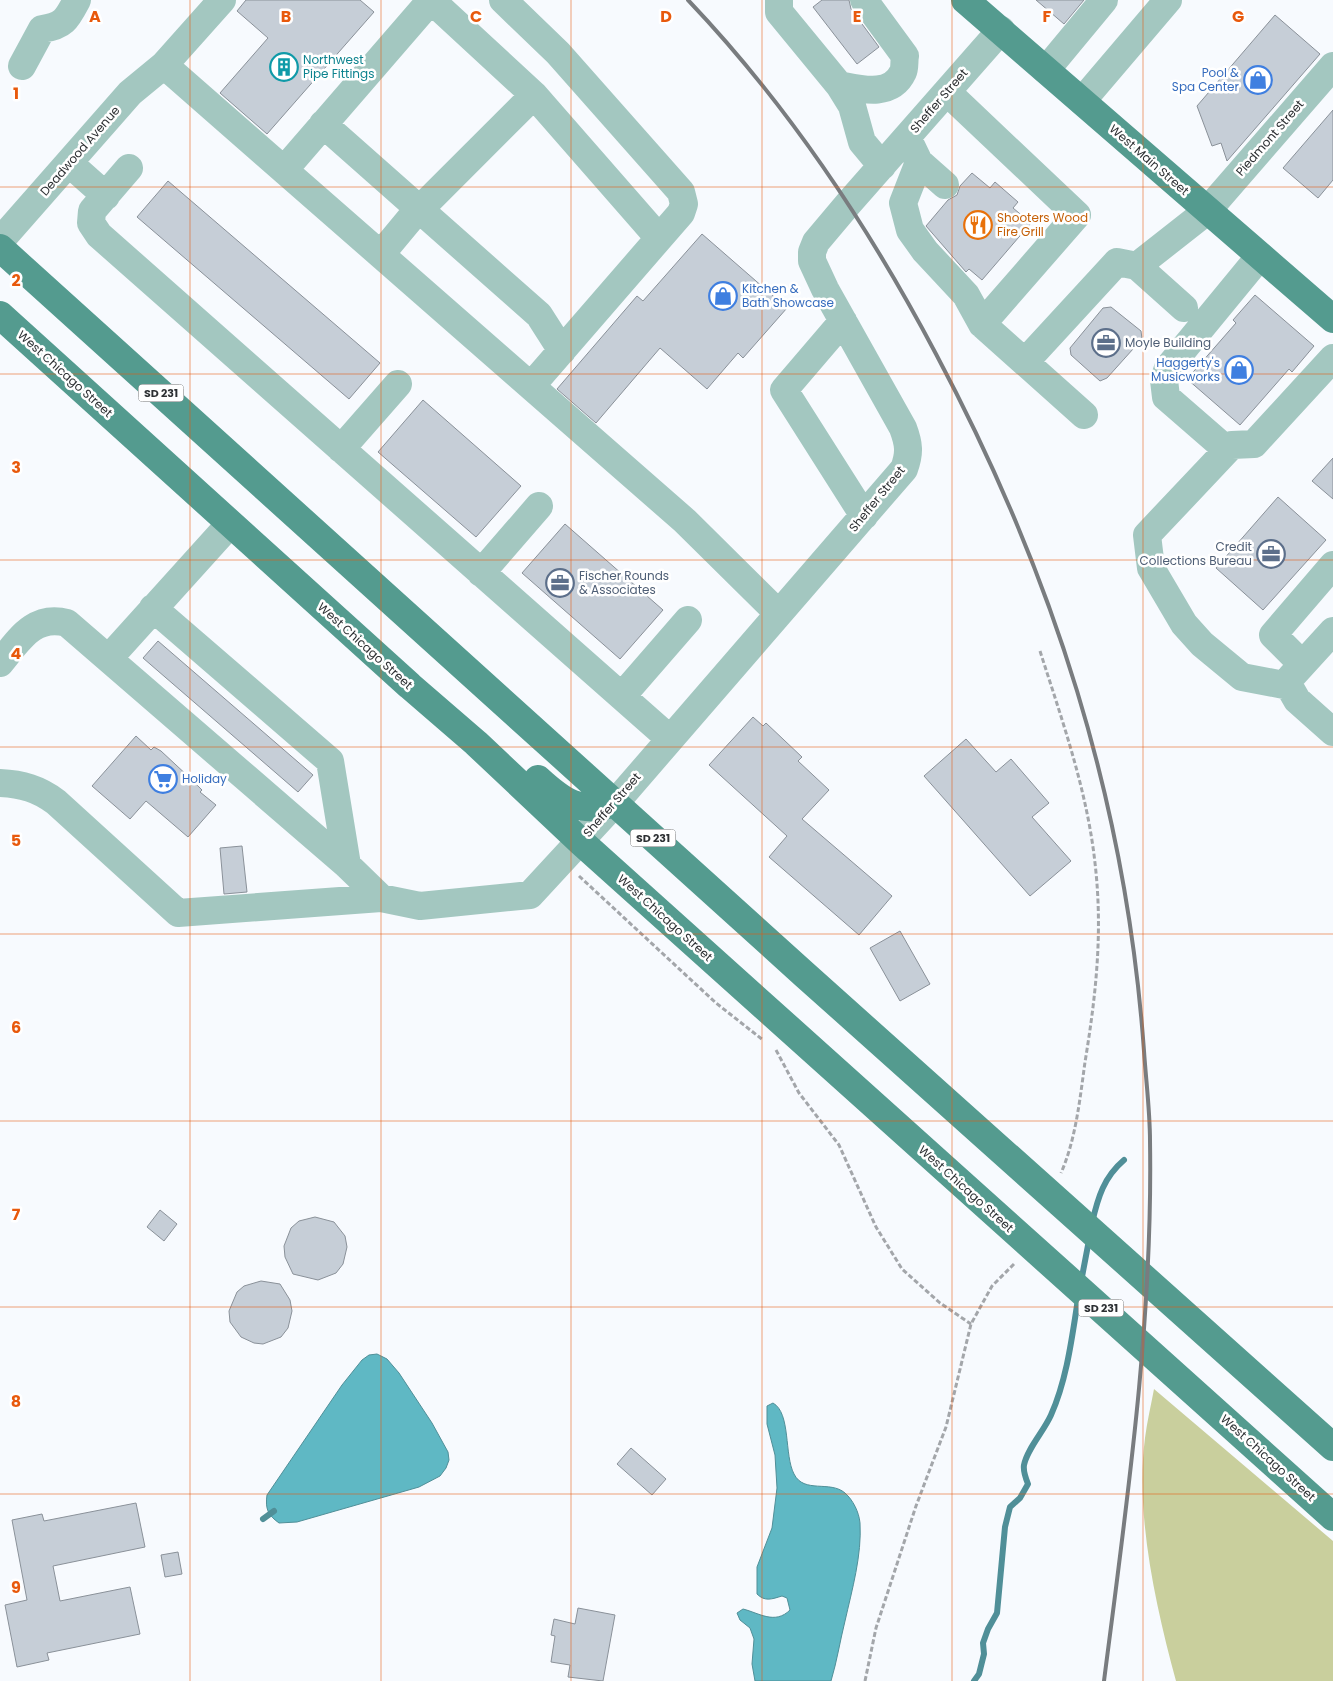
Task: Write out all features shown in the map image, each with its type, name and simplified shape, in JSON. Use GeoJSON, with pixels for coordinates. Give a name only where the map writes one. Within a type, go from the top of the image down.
{"type":"FeatureCollection","features":[{"type":"Feature","properties":{"kind":"main road","name":"West Main Street"},"geometry":{"type":"LineString","coordinates":[[965,0],[1333,319]]}},
{"type":"Feature","properties":{"kind":"main road","name":"SD 231"},"geometry":{"type":"LineString","coordinates":[[0,248],[1333,1447]]}},
{"type":"Feature","properties":{"kind":"main road","name":"West Chicago Street"},"geometry":{"type":"LineString","coordinates":[[0,315],[226,528],[476,743],[572,851],[968,1190],[1333,1517]]}},
{"type":"Feature","properties":{"kind":"main road"},"geometry":{"type":"LineString","coordinates":[[0,340],[16,349],[226,528],[374,669],[476,743]]}},
{"type":"Feature","properties":{"kind":"main road"},"geometry":{"type":"LineString","coordinates":[[410,686],[485,732],[560,799],[580,807],[600,808],[615,803]]}},
{"type":"Feature","properties":{"kind":"street"},"geometry":{"type":"LineString","coordinates":[[22,66],[42,29],[55,28],[63,23],[76,0]]}},
{"type":"Feature","properties":{"kind":"street","name":"Deadwood Avenue"},"geometry":{"type":"LineString","coordinates":[[0,241],[130,93],[164,65],[222,0]]}},
{"type":"Feature","properties":{"kind":"street"},"geometry":{"type":"LineString","coordinates":[[284,170],[431,0],[534,95],[659,238]]}},
{"type":"Feature","properties":{"kind":"street"},"geometry":{"type":"LineString","coordinates":[[503,0],[558,53],[681,192],[684,204],[681,213],[531,386]]}},
{"type":"Feature","properties":{"kind":"street"},"geometry":{"type":"LineString","coordinates":[[780,0],[779,12],[839,84],[852,106],[862,142],[882,166]]}},
{"type":"Feature","properties":{"kind":"street"},"geometry":{"type":"LineString","coordinates":[[839,84],[869,92],[889,86],[903,72],[905,56],[864,0]]}},
{"type":"Feature","properties":{"kind":"street"},"geometry":{"type":"LineString","coordinates":[[1046,70],[1104,0]]}},
{"type":"Feature","properties":{"kind":"street"},"geometry":{"type":"LineString","coordinates":[[1082,101],[1168,0]]}},
{"type":"Feature","properties":{"kind":"street","name":"Sheffer Street"},"geometry":{"type":"LineString","coordinates":[[0,782],[18,784],[43,792],[78,821],[178,913],[381,898],[420,906],[530,895],[615,803],[904,469],[909,456],[909,444],[894,411],[817,274],[812,261],[812,252],[824,232],[1000,30]]}},
{"type":"Feature","properties":{"kind":"street"},"geometry":{"type":"LineString","coordinates":[[164,65],[685,521],[778,613]]}},
{"type":"Feature","properties":{"kind":"street","name":"Piedmont Street"},"geometry":{"type":"LineString","coordinates":[[1137,266],[1207,211],[1333,66]]}},
{"type":"Feature","properties":{"kind":"street"},"geometry":{"type":"LineString","coordinates":[[947,92],[1077,215],[982,324]]}},
{"type":"Feature","properties":{"kind":"street"},"geometry":{"type":"LineString","coordinates":[[381,254],[420,209],[534,95]]}},
{"type":"Feature","properties":{"kind":"street"},"geometry":{"type":"LineString","coordinates":[[323,124],[539,315],[562,350]]}},
{"type":"Feature","properties":{"kind":"street"},"geometry":{"type":"LineString","coordinates":[[907,137],[919,162],[945,185]]}},
{"type":"Feature","properties":{"kind":"street"},"geometry":{"type":"LineString","coordinates":[[919,162],[903,203],[910,230],[925,251],[966,295],[982,324],[1084,415]]}},
{"type":"Feature","properties":{"kind":"street"},"geometry":{"type":"LineString","coordinates":[[69,163],[106,196]]}},
{"type":"Feature","properties":{"kind":"street"},"geometry":{"type":"LineString","coordinates":[[129,168],[92,211],[92,223],[99,235],[670,739]]}},
{"type":"Feature","properties":{"kind":"street"},"geometry":{"type":"LineString","coordinates":[[1228,450],[1166,397],[1164,380],[1168,368],[1260,256]]}},
{"type":"Feature","properties":{"kind":"street"},"geometry":{"type":"LineString","coordinates":[[1025,362],[1117,262],[1137,266],[1184,308]]}},
{"type":"Feature","properties":{"kind":"street"},"geometry":{"type":"LineString","coordinates":[[843,321],[784,390],[864,516]]}},
{"type":"Feature","properties":{"kind":"street"},"geometry":{"type":"LineString","coordinates":[[1333,358],[1254,444],[1232,445],[1147,535],[1151,568],[1184,624],[1202,644],[1242,677],[1296,675],[1333,631]]}},
{"type":"Feature","properties":{"kind":"street"},"geometry":{"type":"LineString","coordinates":[[341,449],[398,384]]}},
{"type":"Feature","properties":{"kind":"street"},"geometry":{"type":"LineString","coordinates":[[481,573],[539,506]]}},
{"type":"Feature","properties":{"kind":"street"},"geometry":{"type":"LineString","coordinates":[[110,658],[226,528]]}},
{"type":"Feature","properties":{"kind":"street"},"geometry":{"type":"LineString","coordinates":[[1333,565],[1273,635],[1296,675],[1297,700],[1333,732]]}},
{"type":"Feature","properties":{"kind":"street"},"geometry":{"type":"LineString","coordinates":[[153,608],[330,760],[347,865]]}},
{"type":"Feature","properties":{"kind":"street"},"geometry":{"type":"LineString","coordinates":[[0,663],[36,623],[46,620],[67,623],[110,658],[347,865],[381,898]]}},
{"type":"Feature","properties":{"kind":"street"},"geometry":{"type":"LineString","coordinates":[[622,696],[688,620]]}},
{"type":"Feature","properties":{"kind":"path"},"geometry":{"type":"LineString","coordinates":[[572,851],[716,1003],[768,1044]]}},
{"type":"Feature","properties":{"kind":"path"},"geometry":{"type":"LineString","coordinates":[[775,1050],[799,1092],[839,1145],[876,1227],[902,1269],[940,1303],[971,1324]]}},
{"type":"Feature","properties":{"kind":"green space"},"geometry":{"type":"Polygon","coordinates":[[[1154,1389],[1333,1541],[1333,1681],[1176,1681],[1161,1623],[1145,1529],[1143,1468],[1146,1432],[1154,1389]]]}},
{"type":"Feature","properties":{"kind":"water"},"geometry":{"type":"Polygon","coordinates":[[[377,1354],[387,1359],[399,1373],[432,1423],[448,1452],[449,1460],[446,1468],[440,1476],[419,1487],[297,1522],[279,1523],[268,1511],[266,1504],[267,1495],[342,1385],[362,1360],[369,1355],[377,1354]]]}},
{"type":"Feature","properties":{"kind":"water"},"geometry":{"type":"Polygon","coordinates":[[[773,1403],[779,1408],[785,1425],[791,1466],[798,1480],[804,1484],[832,1487],[845,1493],[857,1511],[860,1523],[856,1572],[831,1681],[755,1681],[752,1664],[754,1639],[750,1628],[740,1620],[737,1613],[743,1609],[767,1617],[779,1617],[790,1610],[787,1598],[782,1596],[766,1599],[757,1594],[757,1567],[772,1528],[777,1488],[775,1455],[767,1424],[767,1406],[773,1403]]]}},
{"type":"Feature","properties":{"kind":"building","name":"Northwest Pipe Fittings"},"geometry":{"type":"Polygon","coordinates":[[[246,0],[360,0],[374,12],[267,134],[220,93],[268,38],[237,11],[246,0]]]}},
{"type":"Feature","properties":{"kind":"building"},"geometry":{"type":"Polygon","coordinates":[[[822,0],[849,0],[851,9],[879,47],[857,64],[813,7],[822,0]]]}},
{"type":"Feature","properties":{"kind":"building"},"geometry":{"type":"Polygon","coordinates":[[[1036,0],[1084,0],[1064,24],[1036,0]]]}},
{"type":"Feature","properties":{"kind":"building","name":"Pool & Spa Center"},"geometry":{"type":"Polygon","coordinates":[[[1275,15],[1320,54],[1227,161],[1221,143],[1212,146],[1197,106],[1275,15]]]}},
{"type":"Feature","properties":{"kind":"building"},"geometry":{"type":"Polygon","coordinates":[[[1333,110],[1333,180],[1318,198],[1283,168],[1333,110]]]}},
{"type":"Feature","properties":{"kind":"building","name":"Shooters Wood Fire Grill"},"geometry":{"type":"Polygon","coordinates":[[[972,173],[990,188],[995,182],[1018,202],[1013,208],[1031,223],[982,280],[969,269],[966,272],[926,226],[948,200],[957,195],[960,186],[972,173]]]}},
{"type":"Feature","properties":{"kind":"building"},"geometry":{"type":"Polygon","coordinates":[[[168,181],[380,363],[349,399],[137,217],[168,181]]]}},
{"type":"Feature","properties":{"kind":"building"},"geometry":{"type":"Polygon","coordinates":[[[702,234],[787,308],[743,358],[738,353],[707,389],[660,348],[596,423],[557,389],[637,296],[643,301],[702,234]]]}},
{"type":"Feature","properties":{"kind":"building"},"geometry":{"type":"Polygon","coordinates":[[[1255,295],[1314,346],[1292,372],[1289,369],[1240,425],[1187,379],[1236,323],[1233,320],[1255,295]]]}},
{"type":"Feature","properties":{"kind":"building","name":"Moyle Building"},"geometry":{"type":"Polygon","coordinates":[[[1111,307],[1141,331],[1142,339],[1107,378],[1100,381],[1071,355],[1070,348],[1103,308],[1111,307]]]}},
{"type":"Feature","properties":{"kind":"building"},"geometry":{"type":"Polygon","coordinates":[[[423,400],[521,486],[476,537],[378,452],[423,400]]]}},
{"type":"Feature","properties":{"kind":"building"},"geometry":{"type":"Polygon","coordinates":[[[1333,458],[1333,499],[1312,481],[1333,458]]]}},
{"type":"Feature","properties":{"kind":"building","name":"Credit Collections Bureau"},"geometry":{"type":"Polygon","coordinates":[[[1278,497],[1326,540],[1263,610],[1216,568],[1278,497]]]}},
{"type":"Feature","properties":{"kind":"building"},"geometry":{"type":"Polygon","coordinates":[[[565,524],[663,610],[620,659],[522,573],[565,524]]]}},
{"type":"Feature","properties":{"kind":"building"},"geometry":{"type":"Polygon","coordinates":[[[158,641],[313,775],[298,792],[143,658],[158,641]]]}},
{"type":"Feature","properties":{"kind":"building"},"geometry":{"type":"Polygon","coordinates":[[[753,717],[763,726],[766,723],[802,757],[798,761],[829,790],[802,819],[892,896],[859,935],[769,857],[787,836],[709,765],[753,717]]]}},
{"type":"Feature","properties":{"kind":"building"},"geometry":{"type":"Polygon","coordinates":[[[136,736],[151,750],[154,747],[161,751],[202,790],[200,792],[216,805],[188,837],[146,801],[130,819],[92,786],[136,736]]]}},
{"type":"Feature","properties":{"kind":"building"},"geometry":{"type":"Polygon","coordinates":[[[966,739],[996,772],[1011,759],[1049,803],[1032,817],[1071,861],[1030,896],[924,776],[966,739]]]}},
{"type":"Feature","properties":{"kind":"building"},"geometry":{"type":"Polygon","coordinates":[[[242,846],[247,892],[224,894],[220,848],[242,846]]]}},
{"type":"Feature","properties":{"kind":"building"},"geometry":{"type":"Polygon","coordinates":[[[900,931],[930,984],[900,1001],[870,948],[900,931]]]}},
{"type":"Feature","properties":{"kind":"building"},"geometry":{"type":"Polygon","coordinates":[[[160,1210],[177,1224],[164,1241],[147,1227],[160,1210]]]}},
{"type":"Feature","properties":{"kind":"building"},"geometry":{"type":"Polygon","coordinates":[[[315,1217],[334,1222],[345,1236],[347,1247],[343,1264],[336,1273],[318,1280],[293,1274],[285,1257],[284,1246],[291,1228],[299,1221],[315,1217]]]}},
{"type":"Feature","properties":{"kind":"building"},"geometry":{"type":"Polygon","coordinates":[[[261,1281],[280,1284],[290,1300],[292,1311],[288,1328],[281,1337],[263,1344],[254,1343],[241,1337],[230,1322],[229,1311],[237,1292],[244,1286],[261,1281]]]}},
{"type":"Feature","properties":{"kind":"building"},"geometry":{"type":"Polygon","coordinates":[[[631,1448],[666,1479],[652,1495],[617,1464],[631,1448]]]}},
{"type":"Feature","properties":{"kind":"building"},"geometry":{"type":"Polygon","coordinates":[[[136,1503],[145,1547],[53,1566],[60,1601],[130,1587],[140,1634],[47,1653],[49,1660],[17,1667],[5,1605],[27,1600],[12,1520],[42,1514],[44,1521],[136,1503]]]}},
{"type":"Feature","properties":{"kind":"building"},"geometry":{"type":"Polygon","coordinates":[[[178,1552],[182,1574],[165,1577],[161,1555],[178,1552]]]}},
{"type":"Feature","properties":{"kind":"building"},"geometry":{"type":"Polygon","coordinates":[[[578,1608],[615,1615],[603,1681],[568,1677],[570,1665],[551,1662],[555,1636],[551,1635],[554,1619],[575,1624],[578,1608]]]}},
{"type":"Feature","properties":{"kind":"waterway"},"geometry":{"type":"LineString","coordinates":[[1092,1223],[1103,1188],[1111,1173],[1124,1160]]}},
{"type":"Feature","properties":{"kind":"waterway"},"geometry":{"type":"LineString","coordinates":[[1081,1282],[1089,1240]]}},
{"type":"Feature","properties":{"kind":"waterway"},"geometry":{"type":"LineString","coordinates":[[974,1681],[979,1674],[984,1654],[983,1643],[997,1613],[1005,1527],[1010,1507],[1020,1498],[1028,1484],[1024,1470],[1026,1459],[1057,1401],[1068,1358],[1078,1299]]}},
{"type":"Feature","properties":{"kind":"waterway"},"geometry":{"type":"LineString","coordinates":[[263,1519],[274,1511]]}},
{"type":"Feature","properties":{"kind":"railway"},"geometry":{"type":"LineString","coordinates":[[688,0],[759,81],[824,168],[883,260],[936,354],[978,437],[1015,521],[1048,605],[1077,691],[1101,779],[1120,868],[1135,958],[1149,1107],[1150,1141],[1150,1209],[1143,1344],[1137,1412],[1104,1681]]}},
{"type":"Feature","properties":{"kind":"place","name":"Northwest Pipe Fittings"},"geometry":{"type":"Point","coordinates":[284,67]}},
{"type":"Feature","properties":{"kind":"place","name":"Pool & Spa Center"},"geometry":{"type":"Point","coordinates":[1258,80]}},
{"type":"Feature","properties":{"kind":"place","name":"Shooters Wood Fire Grill"},"geometry":{"type":"Point","coordinates":[978,225]}},
{"type":"Feature","properties":{"kind":"place","name":"Kitchen & Bath Showcase"},"geometry":{"type":"Point","coordinates":[723,296]}},
{"type":"Feature","properties":{"kind":"place","name":"Moyle Building"},"geometry":{"type":"Point","coordinates":[1106,343]}},
{"type":"Feature","properties":{"kind":"place","name":"Haggerty's Musicworks"},"geometry":{"type":"Point","coordinates":[1239,370]}},
{"type":"Feature","properties":{"kind":"place","name":"Credit Collections Bureau"},"geometry":{"type":"Point","coordinates":[1271,554]}},
{"type":"Feature","properties":{"kind":"place","name":"Fischer Rounds & Associates"},"geometry":{"type":"Point","coordinates":[560,583]}},
{"type":"Feature","properties":{"kind":"place","name":"Holiday"},"geometry":{"type":"Point","coordinates":[163,779]}}]}
